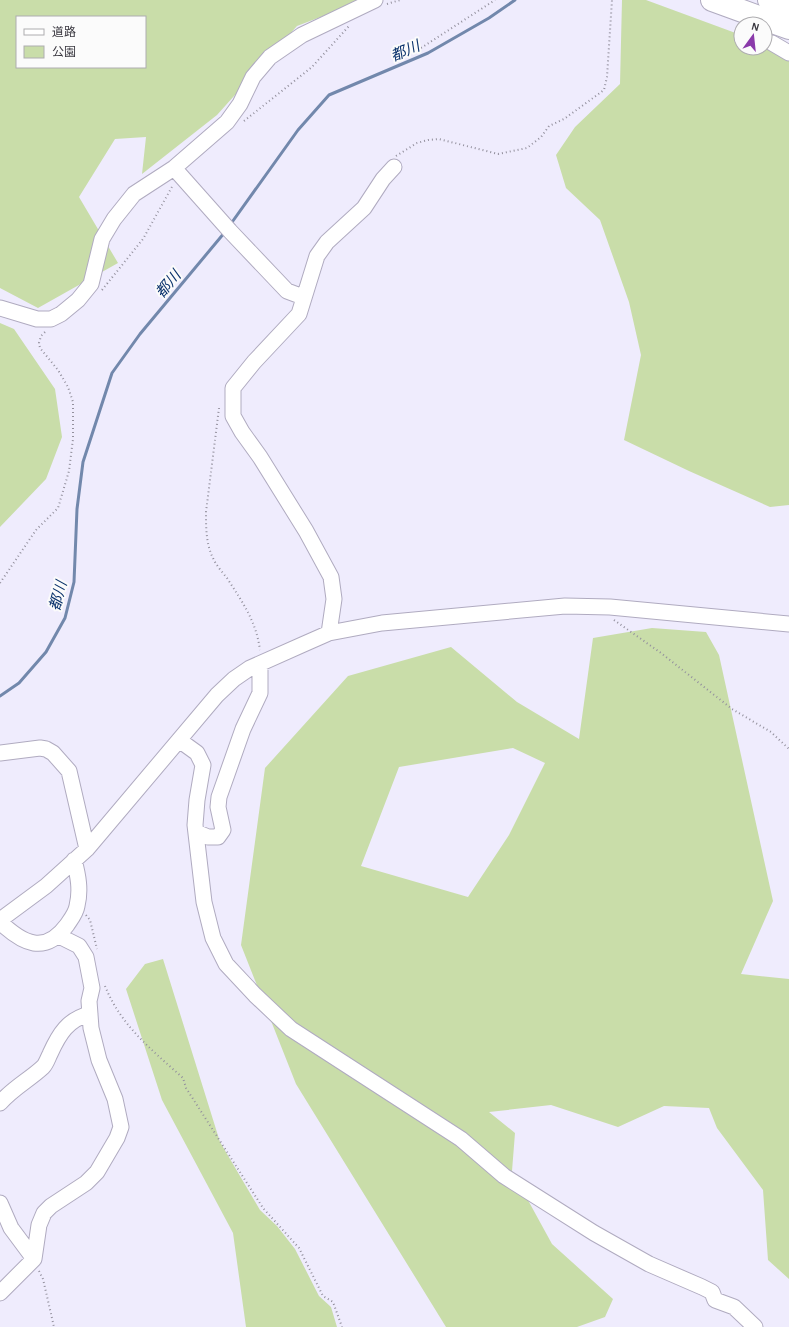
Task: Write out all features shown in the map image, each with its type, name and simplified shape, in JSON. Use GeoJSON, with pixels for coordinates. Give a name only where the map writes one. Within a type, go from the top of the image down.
{"type":"FeatureCollection","features":[{"type":"Feature","properties":{"kind":"highway"},"geometry":{"type":"LineString","coordinates":[[712,0],[762,8],[789,8]]}},
{"type":"Feature","properties":{"kind":"highway"},"geometry":{"type":"LineString","coordinates":[[762,8],[789,28]]}},
{"type":"Feature","properties":{"kind":"highway"},"geometry":{"type":"LineString","coordinates":[[762,8],[781,38]]}},
{"type":"Feature","properties":{"kind":"street"},"geometry":{"type":"LineString","coordinates":[[0,308],[36,319],[51,318],[61,314],[78,300],[91,284],[102,239],[114,219],[134,194],[178,172],[227,122],[240,104],[253,77],[270,57],[302,35],[377,3]]}},
{"type":"Feature","properties":{"kind":"street"},"geometry":{"type":"LineString","coordinates":[[781,38],[789,53]]}},
{"type":"Feature","properties":{"kind":"street"},"geometry":{"type":"LineString","coordinates":[[329,633],[334,599],[331,576],[306,531],[233,416],[233,388],[254,362],[299,314],[303,297],[317,256],[327,242],[364,208],[393,163]]}},
{"type":"Feature","properties":{"kind":"street"},"geometry":{"type":"LineString","coordinates":[[178,172],[217,217],[287,291],[303,297]]}},
{"type":"Feature","properties":{"kind":"street"},"geometry":{"type":"LineString","coordinates":[[74,860],[79,891],[77,906],[74,914],[58,936],[51,941],[29,943],[17,938],[0,921],[46,886],[74,860],[87,850],[217,695],[234,679],[260,664],[329,633],[382,623],[566,606],[593,606],[783,624],[789,633]]}},
{"type":"Feature","properties":{"kind":"street"},"geometry":{"type":"LineString","coordinates":[[196,832],[208,837],[218,837],[222,830],[218,807],[219,797],[244,729],[260,693],[260,664]]}},
{"type":"Feature","properties":{"kind":"street"},"geometry":{"type":"LineString","coordinates":[[179,740],[197,753],[203,765],[197,800],[196,832],[204,902],[212,938],[226,964],[255,995],[291,1028],[461,1139],[504,1176],[594,1233],[649,1264],[712,1292],[715,1300],[734,1307],[755,1327]]}},
{"type":"Feature","properties":{"kind":"street"},"geometry":{"type":"LineString","coordinates":[[0,753],[40,748],[46,749],[53,753],[69,771],[87,850]]}},
{"type":"Feature","properties":{"kind":"street"},"geometry":{"type":"LineString","coordinates":[[0,1293],[34,1259],[39,1225],[44,1213],[51,1206],[86,1182],[97,1172],[117,1138],[121,1127],[115,1099],[99,1060],[91,1028],[89,1001],[92,988],[86,957],[78,946],[58,936]]}},
{"type":"Feature","properties":{"kind":"street"},"geometry":{"type":"LineString","coordinates":[[0,1103],[18,1084],[45,1066],[59,1035],[67,1025],[81,1016],[90,1014]]}},
{"type":"Feature","properties":{"kind":"street"},"geometry":{"type":"LineString","coordinates":[[0,1203],[11,1228],[34,1259]]}},
{"type":"Feature","properties":{"kind":"path"},"geometry":{"type":"LineString","coordinates":[[377,3],[400,0]]}},
{"type":"Feature","properties":{"kind":"path"},"geometry":{"type":"LineString","coordinates":[[421,48],[495,0]]}},
{"type":"Feature","properties":{"kind":"path"},"geometry":{"type":"LineString","coordinates":[[393,163],[417,143],[428,140],[457,143],[498,154],[527,148],[541,137],[549,126],[564,120],[604,90],[607,77],[612,0]]}},
{"type":"Feature","properties":{"kind":"path"},"geometry":{"type":"LineString","coordinates":[[242,123],[312,68],[351,24]]}},
{"type":"Feature","properties":{"kind":"path"},"geometry":{"type":"LineString","coordinates":[[97,296],[136,249],[151,226],[176,179],[178,172]]}},
{"type":"Feature","properties":{"kind":"path"},"geometry":{"type":"LineString","coordinates":[[0,583],[36,530],[58,508],[69,471],[73,439],[73,402],[68,387],[58,370],[43,353],[39,343],[41,336],[52,328]]}},
{"type":"Feature","properties":{"kind":"path"},"geometry":{"type":"LineString","coordinates":[[220,401],[206,512],[208,540],[213,558],[251,616],[258,633],[260,664]]}},
{"type":"Feature","properties":{"kind":"path"},"geometry":{"type":"LineString","coordinates":[[593,606],[661,653],[732,709],[771,732],[789,749]]}},
{"type":"Feature","properties":{"kind":"path"},"geometry":{"type":"LineString","coordinates":[[77,906],[90,920],[98,956]]}},
{"type":"Feature","properties":{"kind":"path"},"geometry":{"type":"LineString","coordinates":[[105,984],[112,1004],[131,1030],[183,1078],[186,1088],[259,1201],[299,1248],[323,1296],[333,1302],[342,1327]]}},
{"type":"Feature","properties":{"kind":"path"},"geometry":{"type":"LineString","coordinates":[[34,1259],[43,1279],[54,1327]]}},
{"type":"Feature","properties":{"kind":"green space"},"geometry":{"type":"Polygon","coordinates":[[[0,0],[365,0],[297,26],[217,115],[142,174],[146,137],[115,139],[79,197],[118,263],[38,308],[0,288],[0,0]]]}},
{"type":"Feature","properties":{"kind":"green space"},"geometry":{"type":"Polygon","coordinates":[[[622,0],[646,0],[733,32],[733,56],[773,56],[773,48],[789,56],[789,505],[770,507],[624,440],[641,355],[629,302],[600,220],[566,188],[556,155],[575,127],[620,84],[622,0]]]}},
{"type":"Feature","properties":{"kind":"green space"},"geometry":{"type":"Polygon","coordinates":[[[0,323],[14,329],[55,389],[62,437],[46,479],[0,527],[0,323]]]}},
{"type":"Feature","properties":{"kind":"green space"},"geometry":{"type":"Polygon","coordinates":[[[652,628],[706,632],[719,655],[773,901],[741,974],[789,979],[789,1279],[768,1260],[763,1190],[717,1128],[709,1108],[664,1106],[618,1127],[551,1105],[489,1112],[515,1133],[512,1171],[552,1244],[613,1299],[605,1317],[577,1327],[446,1327],[296,1084],[241,945],[265,768],[348,676],[451,647],[517,702],[579,739],[593,638],[652,628]],[[513,748],[399,767],[361,866],[468,897],[509,835],[545,763],[513,748]]]}},
{"type":"Feature","properties":{"kind":"green space"},"geometry":{"type":"Polygon","coordinates":[[[163,959],[220,1142],[260,1210],[277,1226],[295,1249],[319,1296],[331,1307],[337,1327],[246,1327],[233,1233],[162,1100],[126,989],[145,964],[163,959]]]}},
{"type":"Feature","properties":{"kind":"waterway","name":"都川"},"geometry":{"type":"LineString","coordinates":[[230,225],[298,130],[329,95],[428,53],[489,18],[515,0]]}},
{"type":"Feature","properties":{"kind":"waterway","name":"都川"},"geometry":{"type":"LineString","coordinates":[[0,696],[19,683],[46,652],[65,618],[74,582],[77,509],[83,462],[112,373],[140,334],[225,232]]}}]}
